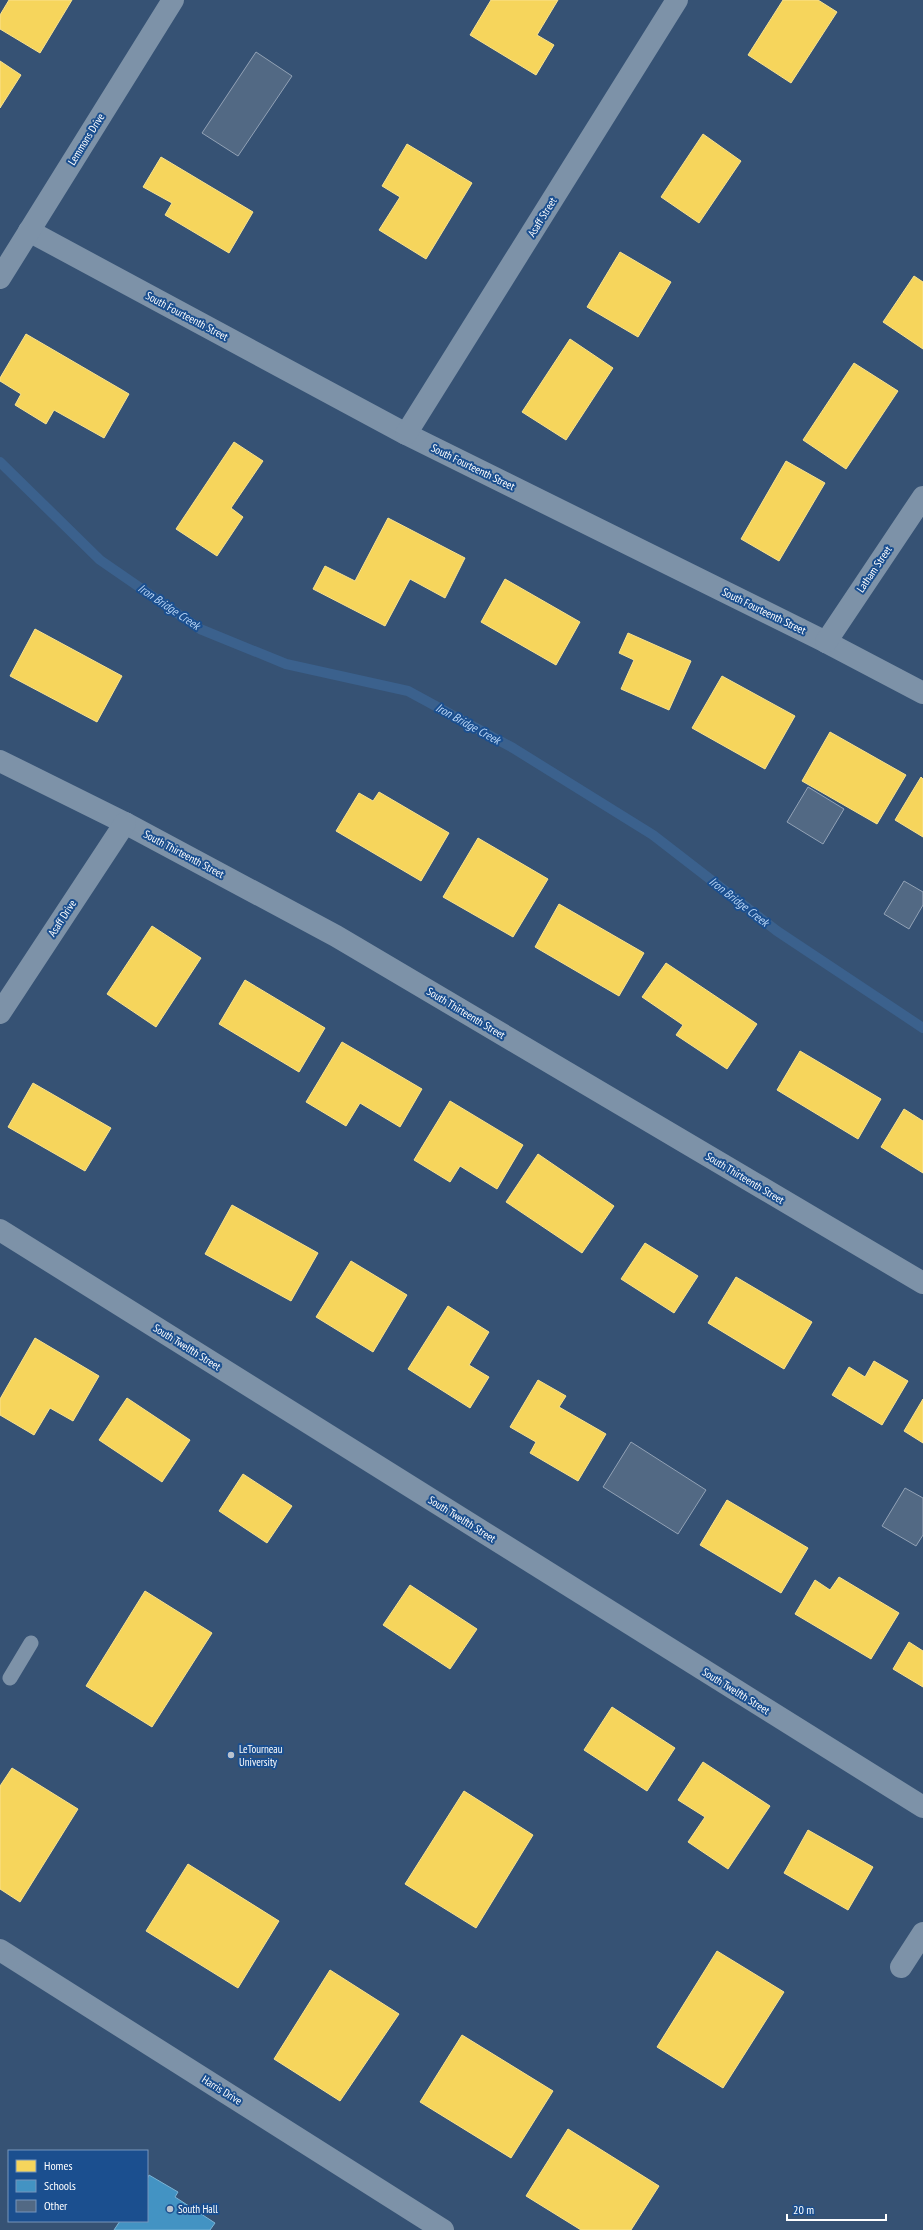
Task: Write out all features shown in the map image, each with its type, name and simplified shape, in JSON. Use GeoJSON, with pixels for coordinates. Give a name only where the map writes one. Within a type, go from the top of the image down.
{"type":"FeatureCollection","features":[{"type":"Feature","properties":{"kind":"street","name":"Lemmons Drive"},"geometry":{"type":"LineString","coordinates":[[0,278],[173,0]]}},
{"type":"Feature","properties":{"kind":"street","name":"Asaff Street"},"geometry":{"type":"LineString","coordinates":[[406,434],[677,0]]}},
{"type":"Feature","properties":{"kind":"street","name":"South Fourteenth Street"},"geometry":{"type":"LineString","coordinates":[[29,231],[406,434],[826,642],[923,693]]}},
{"type":"Feature","properties":{"kind":"street","name":"Latham Street"},"geometry":{"type":"LineString","coordinates":[[826,642],[923,497]]}},
{"type":"Feature","properties":{"kind":"street","name":"South Thirteenth Street"},"geometry":{"type":"LineString","coordinates":[[0,761],[125,823],[336,936],[923,1283]]}},
{"type":"Feature","properties":{"kind":"street","name":"Asaff Drive"},"geometry":{"type":"LineString","coordinates":[[0,1013],[125,823]]}},
{"type":"Feature","properties":{"kind":"street","name":"South Twelfth Street"},"geometry":{"type":"LineString","coordinates":[[0,1230],[923,1807]]}},
{"type":"Feature","properties":{"kind":"street"},"geometry":{"type":"LineString","coordinates":[[902,1967],[923,1933]]}},
{"type":"Feature","properties":{"kind":"street","name":"Harris Drive"},"geometry":{"type":"LineString","coordinates":[[0,1950],[443,2230]]}},
{"type":"Feature","properties":{"kind":"lane"},"geometry":{"type":"LineString","coordinates":[[10,1678],[31,1643]]}},
{"type":"Feature","properties":{"kind":"building: Homes"},"geometry":{"type":"Polygon","coordinates":[[[9,0],[72,0],[40,53],[0,29],[0,15],[9,0]]]}},
{"type":"Feature","properties":{"kind":"building: Homes"},"geometry":{"type":"Polygon","coordinates":[[[491,0],[558,0],[537,35],[554,45],[536,75],[470,35],[491,0]]]}},
{"type":"Feature","properties":{"kind":"building: Homes"},"geometry":{"type":"Polygon","coordinates":[[[783,0],[818,0],[837,12],[791,83],[748,55],[783,0]]]}},
{"type":"Feature","properties":{"kind":"building: Homes"},"geometry":{"type":"Polygon","coordinates":[[[0,61],[21,75],[0,108],[0,61]]]}},
{"type":"Feature","properties":{"kind":"building: Homes"},"geometry":{"type":"Polygon","coordinates":[[[703,134],[741,161],[699,223],[661,197],[703,134]]]}},
{"type":"Feature","properties":{"kind":"building: Homes"},"geometry":{"type":"Polygon","coordinates":[[[407,144],[472,183],[426,259],[379,230],[400,197],[382,186],[407,144]]]}},
{"type":"Feature","properties":{"kind":"building: Homes"},"geometry":{"type":"Polygon","coordinates":[[[161,157],[253,212],[229,253],[165,215],[172,203],[143,187],[161,157]]]}},
{"type":"Feature","properties":{"kind":"building: Homes"},"geometry":{"type":"Polygon","coordinates":[[[620,252],[671,282],[638,337],[587,307],[620,252]]]}},
{"type":"Feature","properties":{"kind":"building: Homes"},"geometry":{"type":"Polygon","coordinates":[[[914,276],[923,282],[923,349],[883,322],[914,276]]]}},
{"type":"Feature","properties":{"kind":"building: Homes"},"geometry":{"type":"Polygon","coordinates":[[[26,334],[129,394],[104,438],[54,410],[46,424],[15,405],[21,394],[0,381],[0,378],[26,334]]]}},
{"type":"Feature","properties":{"kind":"building: Homes"},"geometry":{"type":"Polygon","coordinates":[[[570,339],[613,368],[566,440],[522,412],[570,339]]]}},
{"type":"Feature","properties":{"kind":"building: Homes"},"geometry":{"type":"Polygon","coordinates":[[[854,363],[898,391],[846,469],[803,440],[854,363]]]}},
{"type":"Feature","properties":{"kind":"building: Homes"},"geometry":{"type":"Polygon","coordinates":[[[234,442],[263,461],[231,508],[243,517],[217,556],[176,529],[234,442]]]}},
{"type":"Feature","properties":{"kind":"building: Homes"},"geometry":{"type":"Polygon","coordinates":[[[786,461],[825,483],[779,561],[741,539],[786,461]]]}},
{"type":"Feature","properties":{"kind":"building: Homes"},"geometry":{"type":"Polygon","coordinates":[[[388,518],[465,558],[445,598],[410,579],[385,626],[313,589],[325,566],[355,581],[388,518]]]}},
{"type":"Feature","properties":{"kind":"building: Homes"},"geometry":{"type":"Polygon","coordinates":[[[505,579],[580,622],[556,665],[481,622],[505,579]]]}},
{"type":"Feature","properties":{"kind":"building: Homes"},"geometry":{"type":"Polygon","coordinates":[[[35,629],[122,676],[97,722],[10,676],[35,629]]]}},
{"type":"Feature","properties":{"kind":"building: Homes"},"geometry":{"type":"Polygon","coordinates":[[[628,633],[691,661],[669,710],[621,689],[634,660],[619,653],[628,633]]]}},
{"type":"Feature","properties":{"kind":"building: Homes"},"geometry":{"type":"Polygon","coordinates":[[[722,676],[795,716],[765,769],[692,728],[722,676]]]}},
{"type":"Feature","properties":{"kind":"building: Homes"},"geometry":{"type":"Polygon","coordinates":[[[830,732],[906,775],[877,824],[802,781],[830,732]]]}},
{"type":"Feature","properties":{"kind":"building: Homes"},"geometry":{"type":"Polygon","coordinates":[[[921,777],[923,779],[923,837],[895,820],[921,777]]]}},
{"type":"Feature","properties":{"kind":"building: Homes"},"geometry":{"type":"Polygon","coordinates":[[[379,792],[449,833],[421,881],[336,831],[359,793],[373,801],[379,792]]]}},
{"type":"Feature","properties":{"kind":"building: Homes"},"geometry":{"type":"Polygon","coordinates":[[[478,838],[548,879],[513,937],[443,897],[478,838]]]}},
{"type":"Feature","properties":{"kind":"building: Homes"},"geometry":{"type":"Polygon","coordinates":[[[559,904],[644,953],[619,996],[535,947],[559,904]]]}},
{"type":"Feature","properties":{"kind":"building: Homes"},"geometry":{"type":"Polygon","coordinates":[[[152,926],[201,958],[156,1027],[107,994],[152,926]]]}},
{"type":"Feature","properties":{"kind":"building: Homes"},"geometry":{"type":"Polygon","coordinates":[[[666,963],[757,1024],[727,1069],[676,1035],[683,1025],[642,997],[666,963]]]}},
{"type":"Feature","properties":{"kind":"building: Homes"},"geometry":{"type":"Polygon","coordinates":[[[245,980],[325,1028],[299,1072],[219,1024],[245,980]]]}},
{"type":"Feature","properties":{"kind":"building: Homes"},"geometry":{"type":"Polygon","coordinates":[[[342,1042],[422,1089],[400,1127],[360,1103],[346,1126],[306,1102],[342,1042]]]}},
{"type":"Feature","properties":{"kind":"building: Homes"},"geometry":{"type":"Polygon","coordinates":[[[800,1051],[881,1099],[858,1139],[777,1090],[800,1051]]]}},
{"type":"Feature","properties":{"kind":"building: Homes"},"geometry":{"type":"Polygon","coordinates":[[[33,1083],[111,1128],[85,1171],[8,1127],[33,1083]]]}},
{"type":"Feature","properties":{"kind":"building: Homes"},"geometry":{"type":"Polygon","coordinates":[[[450,1101],[523,1145],[497,1189],[460,1166],[450,1182],[414,1160],[450,1101]]]}},
{"type":"Feature","properties":{"kind":"building: Homes"},"geometry":{"type":"Polygon","coordinates":[[[904,1109],[923,1121],[923,1173],[881,1147],[904,1109]]]}},
{"type":"Feature","properties":{"kind":"building: Homes"},"geometry":{"type":"Polygon","coordinates":[[[538,1154],[614,1206],[582,1253],[506,1202],[538,1154]]]}},
{"type":"Feature","properties":{"kind":"building: Homes"},"geometry":{"type":"Polygon","coordinates":[[[232,1205],[318,1253],[291,1301],[205,1254],[232,1205]]]}},
{"type":"Feature","properties":{"kind":"building: Homes"},"geometry":{"type":"Polygon","coordinates":[[[645,1243],[698,1276],[674,1313],[621,1279],[645,1243]]]}},
{"type":"Feature","properties":{"kind":"building: Homes"},"geometry":{"type":"Polygon","coordinates":[[[351,1261],[407,1295],[373,1352],[316,1317],[351,1261]]]}},
{"type":"Feature","properties":{"kind":"building: Homes"},"geometry":{"type":"Polygon","coordinates":[[[736,1277],[812,1322],[784,1369],[708,1323],[736,1277]]]}},
{"type":"Feature","properties":{"kind":"building: Homes"},"geometry":{"type":"Polygon","coordinates":[[[448,1306],[489,1332],[469,1365],[489,1377],[470,1408],[408,1369],[448,1306]]]}},
{"type":"Feature","properties":{"kind":"building: Homes"},"geometry":{"type":"Polygon","coordinates":[[[35,1338],[99,1376],[73,1421],[50,1408],[34,1435],[0,1415],[0,1399],[35,1338]]]}},
{"type":"Feature","properties":{"kind":"building: Homes"},"geometry":{"type":"Polygon","coordinates":[[[874,1361],[908,1381],[882,1425],[832,1395],[849,1367],[865,1377],[874,1361]]]}},
{"type":"Feature","properties":{"kind":"building: Homes"},"geometry":{"type":"Polygon","coordinates":[[[538,1380],[566,1396],[559,1407],[606,1434],[578,1481],[530,1453],[536,1442],[510,1427],[538,1380]]]}},
{"type":"Feature","properties":{"kind":"building: Homes"},"geometry":{"type":"Polygon","coordinates":[[[127,1398],[190,1440],[162,1482],[99,1440],[127,1398]]]}},
{"type":"Feature","properties":{"kind":"building: Homes"},"geometry":{"type":"Polygon","coordinates":[[[923,1399],[923,1443],[904,1431],[923,1399]]]}},
{"type":"Feature","properties":{"kind":"building: Homes"},"geometry":{"type":"Polygon","coordinates":[[[243,1474],[292,1506],[267,1543],[219,1511],[243,1474]]]}},
{"type":"Feature","properties":{"kind":"building: Homes"},"geometry":{"type":"Polygon","coordinates":[[[727,1500],[808,1548],[781,1593],[700,1545],[727,1500]]]}},
{"type":"Feature","properties":{"kind":"building: Homes"},"geometry":{"type":"Polygon","coordinates":[[[839,1577],[899,1613],[871,1659],[795,1614],[815,1580],[830,1590],[839,1577]]]}},
{"type":"Feature","properties":{"kind":"building: Homes"},"geometry":{"type":"Polygon","coordinates":[[[410,1585],[477,1629],[450,1669],[383,1625],[410,1585]]]}},
{"type":"Feature","properties":{"kind":"building: Homes"},"geometry":{"type":"Polygon","coordinates":[[[145,1591],[212,1633],[152,1727],[86,1686],[145,1591]]]}},
{"type":"Feature","properties":{"kind":"building: Homes"},"geometry":{"type":"Polygon","coordinates":[[[909,1642],[923,1651],[923,1687],[893,1669],[909,1642]]]}},
{"type":"Feature","properties":{"kind":"building: Homes"},"geometry":{"type":"Polygon","coordinates":[[[612,1707],[675,1748],[647,1791],[584,1750],[612,1707]]]}},
{"type":"Feature","properties":{"kind":"building: Homes"},"geometry":{"type":"Polygon","coordinates":[[[703,1762],[770,1806],[728,1869],[688,1842],[705,1817],[678,1800],[703,1762]]]}},
{"type":"Feature","properties":{"kind":"building: Homes"},"geometry":{"type":"Polygon","coordinates":[[[12,1768],[78,1809],[20,1902],[0,1889],[0,1786],[12,1768]]]}},
{"type":"Feature","properties":{"kind":"building: Homes"},"geometry":{"type":"Polygon","coordinates":[[[464,1791],[533,1835],[476,1928],[405,1884],[464,1791]]]}},
{"type":"Feature","properties":{"kind":"building: Homes"},"geometry":{"type":"Polygon","coordinates":[[[808,1830],[873,1867],[848,1910],[784,1873],[808,1830]]]}},
{"type":"Feature","properties":{"kind":"building: Homes"},"geometry":{"type":"Polygon","coordinates":[[[188,1864],[279,1921],[238,1988],[146,1931],[188,1864]]]}},
{"type":"Feature","properties":{"kind":"building: Homes"},"geometry":{"type":"Polygon","coordinates":[[[717,1951],[784,1992],[723,2088],[657,2047],[717,1951]]]}},
{"type":"Feature","properties":{"kind":"building: Homes"},"geometry":{"type":"Polygon","coordinates":[[[330,1970],[399,2014],[340,2101],[274,2059],[330,1970]]]}},
{"type":"Feature","properties":{"kind":"building: Homes"},"geometry":{"type":"Polygon","coordinates":[[[462,2035],[553,2091],[511,2158],[420,2102],[462,2035]]]}},
{"type":"Feature","properties":{"kind":"building: Homes"},"geometry":{"type":"Polygon","coordinates":[[[568,2129],[659,2186],[631,2230],[581,2230],[526,2196],[568,2129]]]}},
{"type":"Feature","properties":{"kind":"building: Schools","name":"South Hall"},"geometry":{"type":"Polygon","coordinates":[[[149,2175],[178,2192],[175,2197],[215,2223],[210,2230],[114,2230],[119,2222],[148,2222],[149,2175]]]}},
{"type":"Feature","properties":{"kind":"building: Other"},"geometry":{"type":"Polygon","coordinates":[[[256,52],[292,76],[238,156],[202,133],[256,52]]]}},
{"type":"Feature","properties":{"kind":"building: Other"},"geometry":{"type":"Polygon","coordinates":[[[808,787],[844,809],[823,844],[787,822],[808,787]]]}},
{"type":"Feature","properties":{"kind":"building: Other"},"geometry":{"type":"Polygon","coordinates":[[[904,881],[923,892],[923,905],[909,929],[884,914],[904,881]]]}},
{"type":"Feature","properties":{"kind":"building: Other"},"geometry":{"type":"Polygon","coordinates":[[[631,1442],[706,1490],[678,1534],[603,1487],[631,1442]]]}},
{"type":"Feature","properties":{"kind":"building: Other"},"geometry":{"type":"Polygon","coordinates":[[[905,1488],[923,1498],[923,1535],[916,1546],[882,1526],[905,1488]]]}},
{"type":"Feature","properties":{"kind":"waterway","name":"Iron Bridge Creek"},"geometry":{"type":"LineString","coordinates":[[0,462],[100,560],[200,629],[286,664],[408,691],[513,748],[653,835],[777,931],[923,1028]]}},
{"type":"Feature","properties":{"kind":"place","name":"LeTourneau University"},"geometry":{"type":"Point","coordinates":[231,1755]}},
{"type":"Feature","properties":{"kind":"place","name":"South Hall"},"geometry":{"type":"Point","coordinates":[170,2209]}}]}
